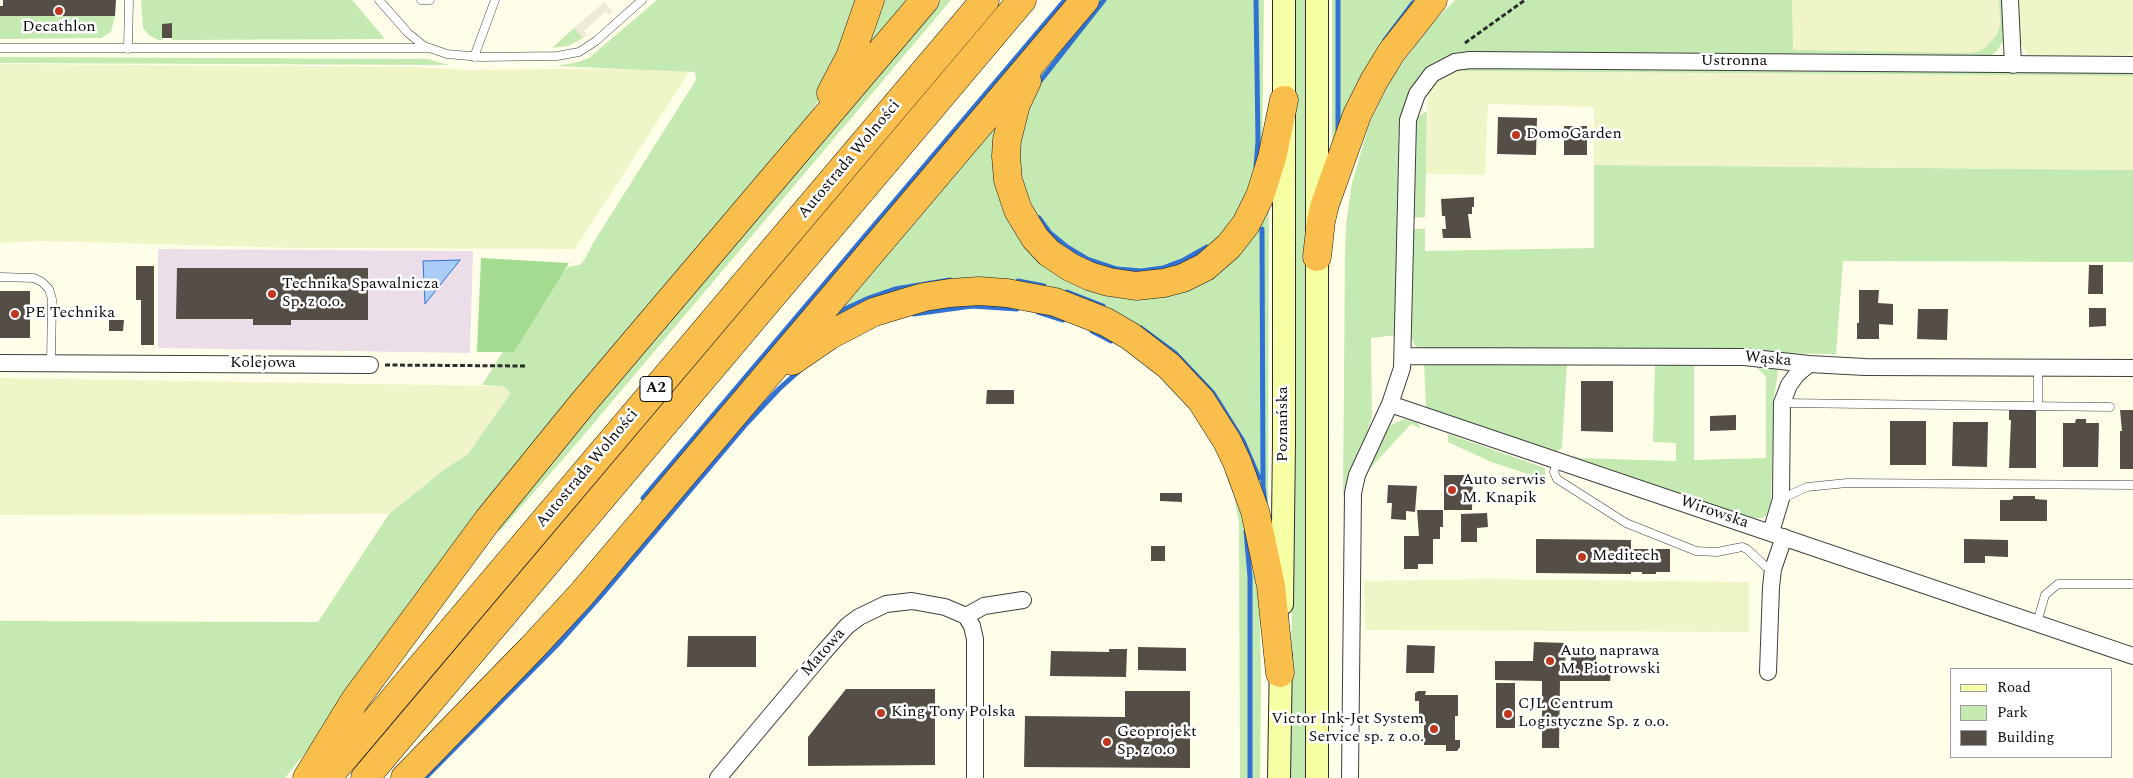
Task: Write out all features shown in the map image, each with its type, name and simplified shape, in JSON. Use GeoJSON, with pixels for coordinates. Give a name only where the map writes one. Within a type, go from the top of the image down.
{"type":"FeatureCollection","features":[{"type":"Feature","properties":{"kind":"highway"},"geometry":{"type":"LineString","coordinates":[[800,146],[845,68],[870,0]]}},
{"type":"Feature","properties":{"kind":"highway"},"geometry":{"type":"LineString","coordinates":[[307,778],[355,700],[488,520],[584,402],[926,0]]}},
{"type":"Feature","properties":{"kind":"highway","name":"Autostrada Wolności"},"geometry":{"type":"LineString","coordinates":[[327,778],[986,0]]}},
{"type":"Feature","properties":{"kind":"highway","name":"Autostrada Wolności"},"geometry":{"type":"LineString","coordinates":[[365,778],[1022,0]]}},
{"type":"Feature","properties":{"kind":"highway"},"geometry":{"type":"LineString","coordinates":[[405,778],[544,636],[1085,0]]}},
{"type":"Feature","properties":{"kind":"highway"},"geometry":{"type":"LineString","coordinates":[[1317,257],[1321,221],[1327,197],[1357,116],[1391,52],[1433,0]]}},
{"type":"Feature","properties":{"kind":"highway"},"geometry":{"type":"LineString","coordinates":[[1057,33],[1031,72],[1016,104],[1008,140],[1008,180],[1018,210],[1028,229],[1042,245],[1059,260],[1079,272],[1109,282],[1136,286],[1172,282],[1205,267],[1229,246],[1246,224],[1260,196],[1272,158],[1284,100]]}},
{"type":"Feature","properties":{"kind":"highway"},"geometry":{"type":"LineString","coordinates":[[744,403],[783,368],[830,335],[874,312],[924,297],[979,291],[1007,293],[1056,302],[1106,322],[1130,336],[1169,366],[1201,400],[1227,442],[1246,485],[1256,519],[1271,586],[1280,673]]}},
{"type":"Feature","properties":{"kind":"main road","name":"Poznańska"},"geometry":{"type":"LineString","coordinates":[[1279,778],[1284,442],[1284,0]]}},
{"type":"Feature","properties":{"kind":"main road","name":"Poznańska"},"geometry":{"type":"LineString","coordinates":[[1317,0],[1317,778]]}},
{"type":"Feature","properties":{"kind":"street"},"geometry":{"type":"LineString","coordinates":[[2010,0],[2013,65]]}},
{"type":"Feature","properties":{"kind":"street","name":"Ustronna"},"geometry":{"type":"LineString","coordinates":[[1455,62],[1470,60],[2133,65]]}},
{"type":"Feature","properties":{"kind":"street"},"geometry":{"type":"LineString","coordinates":[[1350,778],[1353,494],[1357,475],[1399,381],[1403,356],[1408,120],[1417,94],[1424,83],[1442,68],[1455,62]]}},
{"type":"Feature","properties":{"kind":"street","name":"Wąska"},"geometry":{"type":"LineString","coordinates":[[1403,356],[1744,357],[1809,364],[1865,367],[2133,368]]}},
{"type":"Feature","properties":{"kind":"street","name":"Kolejowa"},"geometry":{"type":"LineString","coordinates":[[0,363],[370,365]]}},
{"type":"Feature","properties":{"kind":"street"},"geometry":{"type":"LineString","coordinates":[[1768,672],[1769,621],[1780,499],[1782,403],[1789,385],[1797,374],[1809,364]]}},
{"type":"Feature","properties":{"kind":"street","name":"Wirowska"},"geometry":{"type":"LineString","coordinates":[[1390,404],[2133,656]]}},
{"type":"Feature","properties":{"kind":"street"},"geometry":{"type":"LineString","coordinates":[[975,778],[975,639],[972,626],[966,616],[984,606],[1023,600]]}},
{"type":"Feature","properties":{"kind":"street","name":"Matowa"},"geometry":{"type":"LineString","coordinates":[[718,778],[823,653],[847,626],[859,616],[886,604],[912,602],[945,607],[966,616]]}},
{"type":"Feature","properties":{"kind":"lane"},"geometry":{"type":"LineString","coordinates":[[128,49],[129,0]]}},
{"type":"Feature","properties":{"kind":"lane"},"geometry":{"type":"LineString","coordinates":[[379,0],[411,36],[428,48],[447,54],[474,57],[557,56],[579,52],[592,44],[642,0]]}},
{"type":"Feature","properties":{"kind":"lane"},"geometry":{"type":"LineString","coordinates":[[421,0],[430,0]]}},
{"type":"Feature","properties":{"kind":"lane"},"geometry":{"type":"LineString","coordinates":[[474,57],[496,0]]}},
{"type":"Feature","properties":{"kind":"lane"},"geometry":{"type":"LineString","coordinates":[[0,48],[428,48]]}},
{"type":"Feature","properties":{"kind":"lane"},"geometry":{"type":"LineString","coordinates":[[0,277],[34,278],[42,282],[49,290],[52,299],[52,363]]}},
{"type":"Feature","properties":{"kind":"lane"},"geometry":{"type":"LineString","coordinates":[[2038,368],[2038,406]]}},
{"type":"Feature","properties":{"kind":"lane"},"geometry":{"type":"LineString","coordinates":[[1782,403],[2110,408]]}},
{"type":"Feature","properties":{"kind":"lane"},"geometry":{"type":"LineString","coordinates":[[1557,460],[1554,472],[1560,482],[1626,524],[1696,551],[1717,552],[1747,549],[1765,566],[1773,569]]}},
{"type":"Feature","properties":{"kind":"lane"},"geometry":{"type":"LineString","coordinates":[[1780,499],[1807,488],[1847,483],[2133,485]]}},
{"type":"Feature","properties":{"kind":"lane"},"geometry":{"type":"LineString","coordinates":[[2037,623],[2045,595],[2058,584],[2133,584]]}},
{"type":"Feature","properties":{"kind":"path"},"geometry":{"type":"LineString","coordinates":[[1455,62],[1462,46],[1525,0]]}},
{"type":"Feature","properties":{"kind":"path"},"geometry":{"type":"LineString","coordinates":[[370,365],[527,366]]}},
{"type":"Feature","properties":{"kind":"shaded area"},"geometry":{"type":"Polygon","coordinates":[[[604,2],[613,12],[609,15],[605,12],[584,31],[587,35],[583,38],[574,28],[604,2]]]}},
{"type":"Feature","properties":{"kind":"shaded area","name":"Technika Spawalnicza Sp. z o.o."},"geometry":{"type":"Polygon","coordinates":[[[158,249],[473,251],[470,353],[158,348],[158,249]]]}},
{"type":"Feature","properties":{"kind":"green space"},"geometry":{"type":"Polygon","coordinates":[[[141,0],[352,0],[385,39],[172,40],[171,23],[162,24],[162,40],[158,40],[149,35],[143,28],[141,0]]]}},
{"type":"Feature","properties":{"kind":"green space"},"geometry":{"type":"Polygon","coordinates":[[[657,0],[861,0],[821,97],[800,128],[285,778],[0,778],[0,621],[318,622],[389,514],[445,469],[468,454],[511,393],[504,386],[482,385],[504,350],[563,272],[568,267],[580,265],[585,259],[593,243],[696,80],[695,72],[557,66],[589,58],[657,0]]]}},
{"type":"Feature","properties":{"kind":"green space"},"geometry":{"type":"Polygon","coordinates":[[[877,0],[917,0],[853,68],[877,0]]]}},
{"type":"Feature","properties":{"kind":"green space"},"geometry":{"type":"Polygon","coordinates":[[[936,0],[951,0],[577,443],[499,532],[496,528],[936,0]]]}},
{"type":"Feature","properties":{"kind":"green space"},"geometry":{"type":"Polygon","coordinates":[[[1096,0],[1264,0],[1262,164],[1244,216],[1184,268],[1115,275],[1065,253],[1035,222],[1013,149],[1042,67],[1096,0]]]}},
{"type":"Feature","properties":{"kind":"green space"},"geometry":{"type":"Polygon","coordinates":[[[1294,0],[1306,0],[1308,778],[1287,778],[1292,610],[1294,0]]]}},
{"type":"Feature","properties":{"kind":"green space"},"geometry":{"type":"Polygon","coordinates":[[[1332,0],[1424,0],[1332,158],[1332,0]]]}},
{"type":"Feature","properties":{"kind":"green space"},"geometry":{"type":"Polygon","coordinates":[[[1455,0],[1792,0],[1793,50],[1970,53],[1986,47],[1997,34],[2000,26],[1999,0],[2004,0],[2005,38],[1997,51],[1989,57],[1463,54],[1448,56],[1433,63],[1421,74],[1411,90],[1397,335],[1371,338],[1372,417],[1350,471],[1343,497],[1345,256],[1346,224],[1352,183],[1369,125],[1393,76],[1429,27],[1455,0]]]}},
{"type":"Feature","properties":{"kind":"green space"},"geometry":{"type":"Polygon","coordinates":[[[1792,0],[1999,0],[2000,26],[1997,34],[1986,47],[1970,53],[1792,50],[1792,0]]]}},
{"type":"Feature","properties":{"kind":"green space"},"geometry":{"type":"Polygon","coordinates":[[[2017,0],[2133,0],[2133,55],[2034,57],[2027,54],[2019,40],[2017,0]]]}},
{"type":"Feature","properties":{"kind":"green space"},"geometry":{"type":"Polygon","coordinates":[[[0,16],[115,16],[111,32],[101,38],[0,39],[0,16]]]}},
{"type":"Feature","properties":{"kind":"green space"},"geometry":{"type":"Polygon","coordinates":[[[574,28],[583,38],[568,46],[552,48],[574,28]]]}},
{"type":"Feature","properties":{"kind":"green space"},"geometry":{"type":"Polygon","coordinates":[[[0,57],[427,59],[449,65],[0,63],[0,57]]]}},
{"type":"Feature","properties":{"kind":"green space"},"geometry":{"type":"Polygon","coordinates":[[[0,64],[415,67],[469,70],[628,68],[685,71],[688,74],[575,249],[295,248],[44,241],[0,243],[0,64]]]}},
{"type":"Feature","properties":{"kind":"green space"},"geometry":{"type":"Polygon","coordinates":[[[1455,68],[2133,69],[2133,76],[1448,71],[1455,68]]]}},
{"type":"Feature","properties":{"kind":"green space"},"geometry":{"type":"Polygon","coordinates":[[[1448,71],[2133,76],[2133,170],[1594,165],[1594,107],[1488,104],[1485,175],[1426,174],[1428,92],[1448,71]]]}},
{"type":"Feature","properties":{"kind":"green space"},"geometry":{"type":"Polygon","coordinates":[[[1002,105],[1018,228],[1144,292],[1269,208],[1268,516],[1221,415],[1046,291],[815,326],[1002,105]]]}},
{"type":"Feature","properties":{"kind":"green space"},"geometry":{"type":"Polygon","coordinates":[[[1427,111],[1425,217],[1411,218],[1412,140],[1417,117],[1427,111]]]}},
{"type":"Feature","properties":{"kind":"green space"},"geometry":{"type":"Polygon","coordinates":[[[1594,165],[2133,170],[2133,262],[1843,261],[1836,354],[1426,349],[1416,347],[1412,339],[1411,229],[1425,229],[1425,251],[1594,248],[1594,165]]]}},
{"type":"Feature","properties":{"kind":"green space"},"geometry":{"type":"Polygon","coordinates":[[[481,258],[569,263],[514,352],[477,352],[481,258]]]}},
{"type":"Feature","properties":{"kind":"green space"},"geometry":{"type":"Polygon","coordinates":[[[1424,361],[1567,363],[1562,448],[1556,452],[1426,408],[1424,361]]]}},
{"type":"Feature","properties":{"kind":"green space"},"geometry":{"type":"Polygon","coordinates":[[[1655,362],[1694,363],[1694,460],[1766,458],[1766,377],[1752,362],[1775,368],[1778,371],[1774,399],[1771,502],[1766,516],[1752,518],[1574,459],[1573,455],[1578,458],[1676,461],[1676,443],[1653,442],[1655,362]]]}},
{"type":"Feature","properties":{"kind":"green space"},"geometry":{"type":"Polygon","coordinates":[[[0,378],[504,386],[511,393],[468,454],[445,469],[389,514],[0,515],[0,378]]]}},
{"type":"Feature","properties":{"kind":"green space"},"geometry":{"type":"Polygon","coordinates":[[[1404,419],[1418,423],[1421,429],[1411,424],[1364,475],[1386,429],[1404,419]]]}},
{"type":"Feature","properties":{"kind":"green space"},"geometry":{"type":"Polygon","coordinates":[[[1448,434],[1545,468],[1545,476],[1537,477],[1491,462],[1448,442],[1448,434]]]}},
{"type":"Feature","properties":{"kind":"green space"},"geometry":{"type":"Polygon","coordinates":[[[1233,469],[1259,589],[1261,676],[1260,778],[1240,778],[1239,523],[1234,496],[1225,473],[1233,469]]]}},
{"type":"Feature","properties":{"kind":"green space"},"geometry":{"type":"Polygon","coordinates":[[[1487,579],[1749,582],[1749,632],[1365,630],[1364,581],[1487,579]]]}},
{"type":"Feature","properties":{"kind":"water"},"geometry":{"type":"Polygon","coordinates":[[[460,260],[425,304],[423,261],[460,260]]]}},
{"type":"Feature","properties":{"kind":"building","name":"Decathlon"},"geometry":{"type":"Polygon","coordinates":[[[3,0],[116,0],[115,16],[0,16],[0,6],[3,6],[3,0]]]}},
{"type":"Feature","properties":{"kind":"building"},"geometry":{"type":"Polygon","coordinates":[[[172,23],[172,38],[162,38],[162,24],[172,23]]]}},
{"type":"Feature","properties":{"kind":"building"},"geometry":{"type":"Polygon","coordinates":[[[1498,117],[1537,118],[1536,155],[1497,154],[1498,117]]]}},
{"type":"Feature","properties":{"kind":"building"},"geometry":{"type":"Polygon","coordinates":[[[1564,126],[1587,126],[1587,155],[1564,155],[1564,126]]]}},
{"type":"Feature","properties":{"kind":"building"},"geometry":{"type":"Polygon","coordinates":[[[1474,197],[1472,214],[1468,214],[1471,238],[1443,238],[1442,229],[1446,229],[1445,216],[1442,216],[1441,199],[1474,197]]]}},
{"type":"Feature","properties":{"kind":"building"},"geometry":{"type":"Polygon","coordinates":[[[2089,265],[2103,265],[2103,294],[2088,294],[2089,265]]]}},
{"type":"Feature","properties":{"kind":"building"},"geometry":{"type":"Polygon","coordinates":[[[136,266],[154,266],[154,345],[141,345],[141,300],[136,300],[136,266]]]}},
{"type":"Feature","properties":{"kind":"building","name":"Technika Spawalnicza Sp. z o.o."},"geometry":{"type":"Polygon","coordinates":[[[177,268],[368,268],[368,320],[291,320],[291,325],[253,325],[253,319],[176,319],[177,268]]]}},
{"type":"Feature","properties":{"kind":"building"},"geometry":{"type":"Polygon","coordinates":[[[1859,290],[1879,290],[1878,303],[1893,304],[1893,325],[1879,324],[1879,339],[1857,339],[1859,290]]]}},
{"type":"Feature","properties":{"kind":"building","name":"PE Technika"},"geometry":{"type":"Polygon","coordinates":[[[0,291],[30,291],[30,338],[0,338],[0,291]]]}},
{"type":"Feature","properties":{"kind":"building"},"geometry":{"type":"Polygon","coordinates":[[[2089,308],[2106,308],[2106,326],[2089,327],[2089,308]]]}},
{"type":"Feature","properties":{"kind":"building"},"geometry":{"type":"Polygon","coordinates":[[[1918,309],[1948,309],[1947,340],[1917,339],[1918,309]]]}},
{"type":"Feature","properties":{"kind":"building"},"geometry":{"type":"Polygon","coordinates":[[[109,320],[124,320],[123,331],[109,331],[109,320]]]}},
{"type":"Feature","properties":{"kind":"building"},"geometry":{"type":"Polygon","coordinates":[[[1581,381],[1613,381],[1613,432],[1581,431],[1581,381]]]}},
{"type":"Feature","properties":{"kind":"building"},"geometry":{"type":"Polygon","coordinates":[[[987,390],[1014,390],[1014,404],[986,404],[987,390]]]}},
{"type":"Feature","properties":{"kind":"building"},"geometry":{"type":"Polygon","coordinates":[[[2009,410],[2036,410],[2036,468],[2009,468],[2011,420],[2009,420],[2009,410]]]}},
{"type":"Feature","properties":{"kind":"building"},"geometry":{"type":"Polygon","coordinates":[[[2120,410],[2133,410],[2133,469],[2120,469],[2120,431],[2122,431],[2120,410]]]}},
{"type":"Feature","properties":{"kind":"building"},"geometry":{"type":"Polygon","coordinates":[[[1736,415],[1736,430],[1710,431],[1710,416],[1736,415]]]}},
{"type":"Feature","properties":{"kind":"building"},"geometry":{"type":"Polygon","coordinates":[[[2076,419],[2086,419],[2086,423],[2099,423],[2098,467],[2063,467],[2063,423],[2075,423],[2076,419]]]}},
{"type":"Feature","properties":{"kind":"building"},"geometry":{"type":"Polygon","coordinates":[[[1890,421],[1926,421],[1926,465],[1890,465],[1890,421]]]}},
{"type":"Feature","properties":{"kind":"building"},"geometry":{"type":"Polygon","coordinates":[[[1953,422],[1988,422],[1987,467],[1952,466],[1953,422]]]}},
{"type":"Feature","properties":{"kind":"building"},"geometry":{"type":"Polygon","coordinates":[[[1444,475],[1473,475],[1472,510],[1444,510],[1444,475]]]}},
{"type":"Feature","properties":{"kind":"building"},"geometry":{"type":"Polygon","coordinates":[[[1388,485],[1417,486],[1415,512],[1406,511],[1406,520],[1391,519],[1392,503],[1387,503],[1388,485]]]}},
{"type":"Feature","properties":{"kind":"building"},"geometry":{"type":"Polygon","coordinates":[[[1160,493],[1182,493],[1182,502],[1160,501],[1160,493]]]}},
{"type":"Feature","properties":{"kind":"building"},"geometry":{"type":"Polygon","coordinates":[[[2013,496],[2035,496],[2035,499],[2047,500],[2047,521],[2000,521],[2000,500],[2010,500],[2013,499],[2013,496]]]}},
{"type":"Feature","properties":{"kind":"building"},"geometry":{"type":"Polygon","coordinates":[[[1417,510],[1443,510],[1443,527],[1440,527],[1440,539],[1433,539],[1433,564],[1418,564],[1418,569],[1404,569],[1404,536],[1419,536],[1417,510]]]}},
{"type":"Feature","properties":{"kind":"building"},"geometry":{"type":"Polygon","coordinates":[[[1487,513],[1488,527],[1477,528],[1477,542],[1461,542],[1461,514],[1487,513]]]}},
{"type":"Feature","properties":{"kind":"building"},"geometry":{"type":"Polygon","coordinates":[[[1536,539],[1631,540],[1631,549],[1670,549],[1670,572],[1656,572],[1656,574],[1642,574],[1642,572],[1631,572],[1631,574],[1536,573],[1536,539]]]}},
{"type":"Feature","properties":{"kind":"building"},"geometry":{"type":"Polygon","coordinates":[[[1964,539],[2008,540],[2008,557],[1985,556],[1985,563],[1964,563],[1964,539]]]}},
{"type":"Feature","properties":{"kind":"building"},"geometry":{"type":"Polygon","coordinates":[[[1151,546],[1165,546],[1165,561],[1151,561],[1151,546]]]}},
{"type":"Feature","properties":{"kind":"building"},"geometry":{"type":"Polygon","coordinates":[[[688,636],[756,636],[756,667],[687,667],[688,636]]]}},
{"type":"Feature","properties":{"kind":"building"},"geometry":{"type":"Polygon","coordinates":[[[1534,642],[1566,643],[1565,672],[1571,673],[1571,652],[1596,652],[1596,671],[1611,671],[1610,681],[1560,681],[1559,748],[1542,748],[1542,681],[1495,680],[1495,661],[1533,661],[1534,642]]]}},
{"type":"Feature","properties":{"kind":"building"},"geometry":{"type":"Polygon","coordinates":[[[1407,645],[1435,646],[1434,673],[1406,673],[1407,645]]]}},
{"type":"Feature","properties":{"kind":"building"},"geometry":{"type":"Polygon","coordinates":[[[1138,647],[1186,648],[1186,671],[1138,670],[1138,647]]]}},
{"type":"Feature","properties":{"kind":"building"},"geometry":{"type":"Polygon","coordinates":[[[1109,649],[1127,649],[1126,677],[1050,676],[1051,651],[1109,652],[1109,649]]]}},
{"type":"Feature","properties":{"kind":"building"},"geometry":{"type":"Polygon","coordinates":[[[1496,683],[1515,683],[1515,728],[1496,728],[1496,683]]]}},
{"type":"Feature","properties":{"kind":"building","name":"King Tony Polska"},"geometry":{"type":"Polygon","coordinates":[[[846,689],[935,689],[935,765],[808,766],[808,737],[846,689]]]}},
{"type":"Feature","properties":{"kind":"building","name":"Geoprojekt Sp. z o.o"},"geometry":{"type":"Polygon","coordinates":[[[1125,691],[1190,691],[1190,768],[1024,767],[1025,716],[1125,717],[1125,691]]]}},
{"type":"Feature","properties":{"kind":"building"},"geometry":{"type":"Polygon","coordinates":[[[1426,691],[1425,695],[1458,695],[1458,716],[1455,716],[1455,740],[1460,740],[1460,747],[1457,751],[1446,751],[1446,745],[1424,745],[1424,716],[1419,716],[1419,701],[1415,701],[1415,693],[1426,691]]]}},
{"type":"Feature","properties":{"kind":"waterway"},"geometry":{"type":"LineString","coordinates":[[643,498],[1065,0]]}},
{"type":"Feature","properties":{"kind":"waterway"},"geometry":{"type":"LineString","coordinates":[[1037,85],[1104,0]]}},
{"type":"Feature","properties":{"kind":"waterway"},"geometry":{"type":"LineString","coordinates":[[1256,0],[1258,141],[1256,167]]}},
{"type":"Feature","properties":{"kind":"waterway"},"geometry":{"type":"LineString","coordinates":[[1338,0],[1338,130]]}},
{"type":"Feature","properties":{"kind":"waterway"},"geometry":{"type":"LineString","coordinates":[[1385,40],[1413,3]]}},
{"type":"Feature","properties":{"kind":"waterway"},"geometry":{"type":"LineString","coordinates":[[1039,218],[1050,233],[1067,247],[1087,259],[1117,269],[1141,271],[1163,268],[1184,260],[1207,247]]}},
{"type":"Feature","properties":{"kind":"waterway"},"geometry":{"type":"LineString","coordinates":[[1262,229],[1263,487],[1265,502]]}},
{"type":"Feature","properties":{"kind":"waterway"},"geometry":{"type":"LineString","coordinates":[[834,314],[869,298],[895,289],[950,280]]}},
{"type":"Feature","properties":{"kind":"waterway"},"geometry":{"type":"LineString","coordinates":[[1018,281],[1044,286]]}},
{"type":"Feature","properties":{"kind":"waterway"},"geometry":{"type":"LineString","coordinates":[[1067,292],[1103,306]]}},
{"type":"Feature","properties":{"kind":"waterway"},"geometry":{"type":"LineString","coordinates":[[914,314],[972,306],[1017,309]]}},
{"type":"Feature","properties":{"kind":"waterway"},"geometry":{"type":"LineString","coordinates":[[1038,312],[1063,320]]}},
{"type":"Feature","properties":{"kind":"waterway"},"geometry":{"type":"LineString","coordinates":[[1141,328],[1175,353],[1213,393],[1243,441],[1259,478]]}},
{"type":"Feature","properties":{"kind":"waterway"},"geometry":{"type":"LineString","coordinates":[[1092,331],[1111,341]]}},
{"type":"Feature","properties":{"kind":"waterway"},"geometry":{"type":"LineString","coordinates":[[425,778],[557,645],[747,423],[800,370]]}},
{"type":"Feature","properties":{"kind":"waterway"},"geometry":{"type":"LineString","coordinates":[[1246,531],[1250,577],[1250,778]]}},
{"type":"Feature","properties":{"kind":"place","name":"Decathlon"},"geometry":{"type":"Point","coordinates":[59,11]}},
{"type":"Feature","properties":{"kind":"place","name":"DomoGarden"},"geometry":{"type":"Point","coordinates":[1516,135]}},
{"type":"Feature","properties":{"kind":"place","name":"Technika Spawalnicza Sp. z o.o."},"geometry":{"type":"Point","coordinates":[272,294]}},
{"type":"Feature","properties":{"kind":"place","name":"PE Technika"},"geometry":{"type":"Point","coordinates":[15,314]}},
{"type":"Feature","properties":{"kind":"place","name":"Auto serwis M. Knapik"},"geometry":{"type":"Point","coordinates":[1452,490]}},
{"type":"Feature","properties":{"kind":"place","name":"Meditech"},"geometry":{"type":"Point","coordinates":[1582,557]}},
{"type":"Feature","properties":{"kind":"place","name":"Auto naprawa M. Piotrowski"},"geometry":{"type":"Point","coordinates":[1550,661]}},
{"type":"Feature","properties":{"kind":"place","name":"King Tony Polska"},"geometry":{"type":"Point","coordinates":[881,713]}},
{"type":"Feature","properties":{"kind":"place","name":"CJL Centrum Logistyczne Sp. z o.o."},"geometry":{"type":"Point","coordinates":[1508,714]}},
{"type":"Feature","properties":{"kind":"place","name":"Victor Ink-Jet System Service sp. z o.o."},"geometry":{"type":"Point","coordinates":[1434,729]}},
{"type":"Feature","properties":{"kind":"place","name":"Geoprojekt Sp. z o.o"},"geometry":{"type":"Point","coordinates":[1107,742]}}]}
